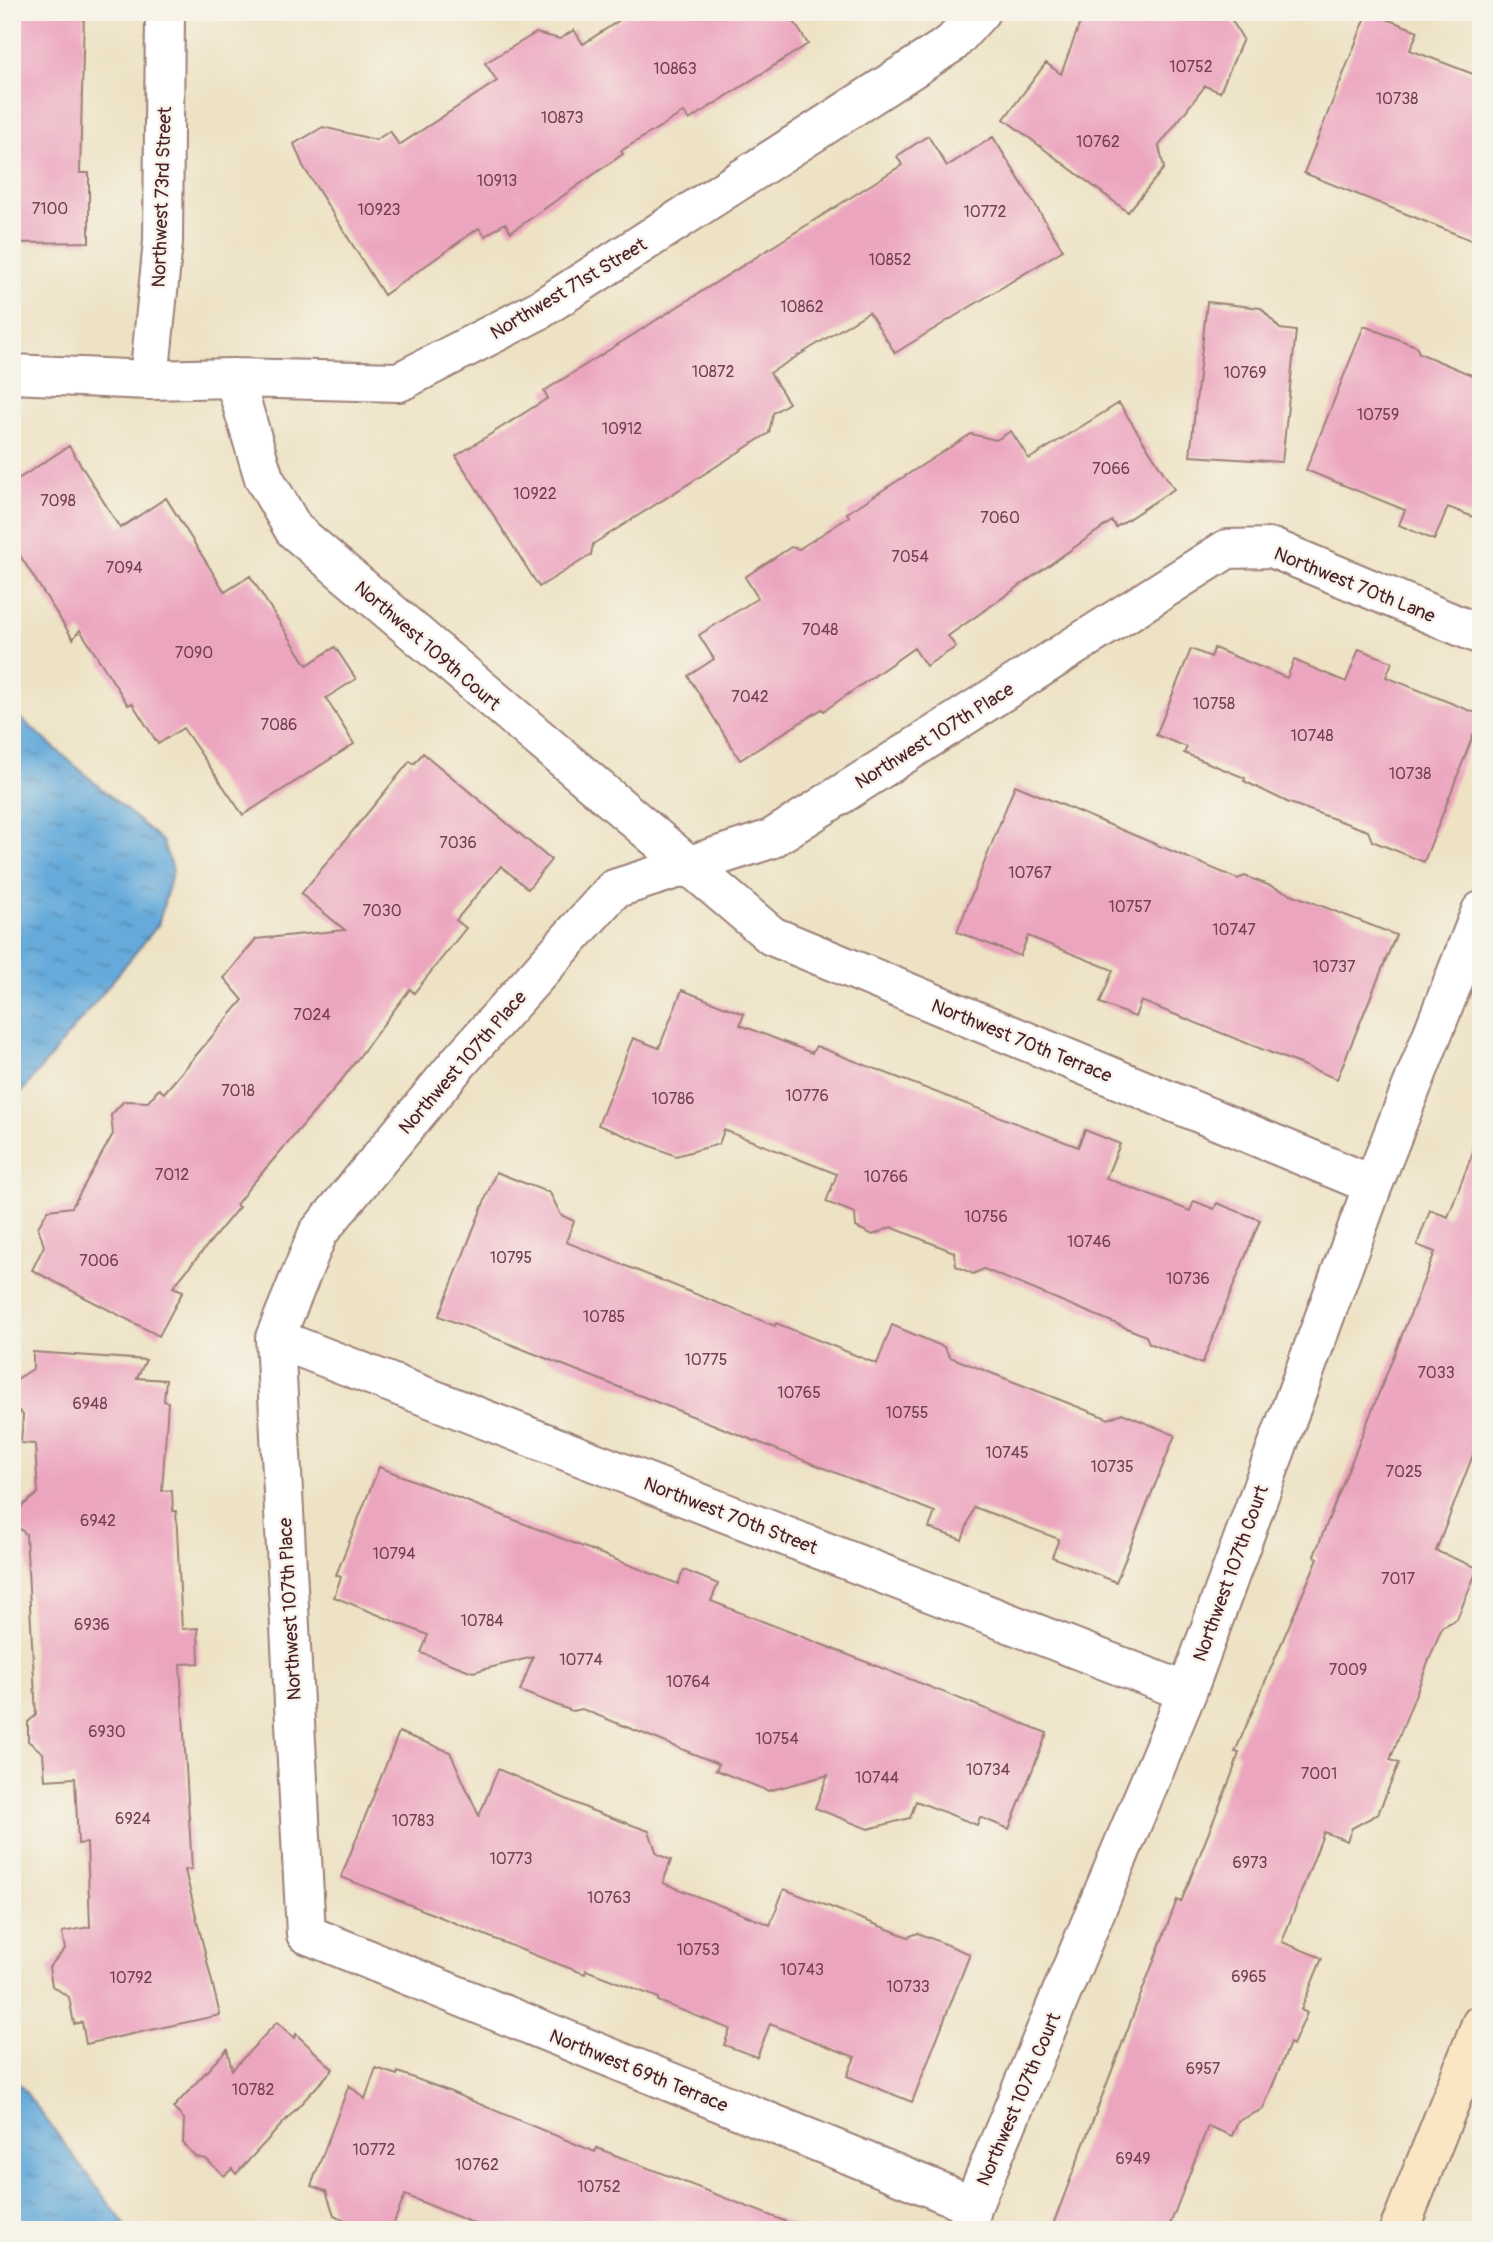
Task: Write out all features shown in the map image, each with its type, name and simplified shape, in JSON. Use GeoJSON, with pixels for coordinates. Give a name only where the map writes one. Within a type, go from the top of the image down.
{"type":"FeatureCollection","features":[{"type":"Feature","properties":{"kind":"main road"},"geometry":{"type":"LineString","coordinates":[[1399,2230],[1481,2024]]}},
{"type":"Feature","properties":{"kind":"street","name":"Northwest 73rd Street"},"geometry":{"type":"LineString","coordinates":[[149,380],[163,242],[165,12]]}},
{"type":"Feature","properties":{"kind":"street","name":"Northwest 71st Street"},"geometry":{"type":"LineString","coordinates":[[12,374],[149,380],[234,378],[399,382],[540,310],[952,43],[980,12]]}},
{"type":"Feature","properties":{"kind":"street","name":"Northwest 109th Court"},"geometry":{"type":"LineString","coordinates":[[234,378],[264,478],[294,530],[688,866]]}},
{"type":"Feature","properties":{"kind":"street","name":"Northwest 70th Lane"},"geometry":{"type":"LineString","coordinates":[[1227,549],[1272,548],[1481,635]]}},
{"type":"Feature","properties":{"kind":"street","name":"Northwest 107th Place"},"geometry":{"type":"LineString","coordinates":[[306,1934],[275,1338],[318,1233],[459,1062],[614,890],[771,839],[1227,549]]}},
{"type":"Feature","properties":{"kind":"street","name":"Northwest 70th Terrace"},"geometry":{"type":"LineString","coordinates":[[688,866],[772,936],[1373,1185]]}},
{"type":"Feature","properties":{"kind":"street","name":"Northwest 107th Court"},"geometry":{"type":"LineString","coordinates":[[970,2217],[1186,1692],[1373,1185],[1481,911]]}},
{"type":"Feature","properties":{"kind":"street","name":"Northwest 70th Street"},"geometry":{"type":"LineString","coordinates":[[275,1338],[1186,1692]]}},
{"type":"Feature","properties":{"kind":"street","name":"Northwest 69th Terrace"},"geometry":{"type":"LineString","coordinates":[[306,1934],[970,2217]]}},
{"type":"Feature","properties":{"kind":"water"},"geometry":{"type":"Polygon","coordinates":[[[12,711],[162,841],[173,870],[158,925],[12,1104],[12,711]]]}},
{"type":"Feature","properties":{"kind":"water"},"geometry":{"type":"Polygon","coordinates":[[[12,2074],[129,2230],[12,2230],[12,2074]]]}},
{"type":"Feature","properties":{"kind":"building"},"geometry":{"type":"Polygon","coordinates":[[[12,12],[84,12],[80,173],[89,173],[89,242],[12,243],[12,12]]]}},
{"type":"Feature","properties":{"kind":"building"},"geometry":{"type":"Polygon","coordinates":[[[632,12],[788,12],[808,44],[689,120],[684,112],[621,151],[623,154],[511,232],[505,223],[485,236],[479,228],[384,295],[303,166],[294,144],[323,127],[376,140],[390,131],[399,145],[497,81],[485,63],[536,33],[560,39],[574,30],[583,44],[632,12]]]}},
{"type":"Feature","properties":{"kind":"building"},"geometry":{"type":"Polygon","coordinates":[[[1084,12],[1227,12],[1243,39],[1220,92],[1205,86],[1159,146],[1164,168],[1128,212],[1004,119],[1046,63],[1061,74],[1084,12]]]}},
{"type":"Feature","properties":{"kind":"building"},"geometry":{"type":"Polygon","coordinates":[[[1368,12],[1418,31],[1410,50],[1481,77],[1481,244],[1304,173],[1368,12]]]}},
{"type":"Feature","properties":{"kind":"building"},"geometry":{"type":"Polygon","coordinates":[[[928,136],[947,166],[993,137],[1063,250],[895,353],[869,312],[770,373],[789,403],[773,413],[769,433],[593,544],[591,555],[539,587],[456,456],[548,398],[544,391],[902,165],[897,156],[928,136]]]}},
{"type":"Feature","properties":{"kind":"building"},"geometry":{"type":"Polygon","coordinates":[[[1207,302],[1261,308],[1280,329],[1296,331],[1282,462],[1190,456],[1207,302]]]}},
{"type":"Feature","properties":{"kind":"building"},"geometry":{"type":"Polygon","coordinates":[[[1364,326],[1416,346],[1419,353],[1481,379],[1481,520],[1448,507],[1434,540],[1399,525],[1405,510],[1306,470],[1364,326]]]}},
{"type":"Feature","properties":{"kind":"building"},"geometry":{"type":"Polygon","coordinates":[[[1119,403],[1174,489],[1116,527],[1112,521],[948,636],[956,647],[926,666],[914,648],[824,711],[822,709],[740,760],[688,676],[714,659],[699,635],[758,598],[745,577],[791,547],[799,549],[849,517],[847,513],[971,434],[996,440],[1011,431],[1029,459],[1119,403]]]}},
{"type":"Feature","properties":{"kind":"building"},"geometry":{"type":"Polygon","coordinates":[[[69,446],[120,528],[166,498],[225,592],[250,576],[307,665],[335,647],[356,679],[326,698],[354,744],[243,815],[183,728],[158,744],[132,703],[128,705],[80,630],[73,639],[12,543],[12,483],[69,446]]]}},
{"type":"Feature","properties":{"kind":"building"},"geometry":{"type":"Polygon","coordinates":[[[1214,648],[1287,678],[1294,660],[1346,682],[1359,649],[1392,662],[1386,677],[1481,715],[1424,862],[1372,841],[1368,831],[1287,802],[1244,781],[1245,778],[1184,753],[1187,747],[1156,735],[1191,649],[1211,657],[1214,648]]]}},
{"type":"Feature","properties":{"kind":"building"},"geometry":{"type":"Polygon","coordinates":[[[423,753],[551,860],[528,889],[501,866],[456,920],[466,928],[414,993],[410,989],[340,1082],[249,1188],[236,1205],[239,1207],[173,1287],[183,1291],[159,1336],[32,1270],[44,1246],[38,1227],[48,1210],[72,1207],[113,1134],[111,1115],[124,1101],[148,1102],[159,1089],[164,1093],[243,1000],[224,978],[256,939],[345,930],[301,894],[410,761],[414,764],[423,753]]]}},
{"type":"Feature","properties":{"kind":"building"},"geometry":{"type":"Polygon","coordinates":[[[1015,785],[1238,879],[1245,876],[1396,935],[1337,1079],[1141,1001],[1135,1017],[1100,1003],[1113,970],[1028,936],[1020,956],[957,932],[1015,785]]]}},
{"type":"Feature","properties":{"kind":"building"},"geometry":{"type":"Polygon","coordinates":[[[682,990],[744,1014],[740,1025],[812,1053],[816,1046],[1078,1147],[1085,1130],[1120,1144],[1106,1178],[1190,1211],[1194,1201],[1214,1209],[1217,1203],[1260,1220],[1202,1364],[1149,1343],[1146,1336],[984,1269],[973,1274],[956,1266],[954,1252],[891,1227],[873,1235],[856,1227],[855,1213],[826,1202],[837,1174],[724,1130],[719,1144],[676,1156],[598,1125],[633,1038],[659,1048],[682,990]]]}},
{"type":"Feature","properties":{"kind":"building"},"geometry":{"type":"Polygon","coordinates":[[[1478,1139],[1481,1434],[1436,1551],[1478,1568],[1457,1619],[1442,1627],[1390,1760],[1399,1763],[1378,1814],[1352,1828],[1347,1841],[1324,1832],[1282,1942],[1322,1958],[1301,2010],[1307,2013],[1293,2045],[1290,2043],[1263,2109],[1238,2121],[1232,2136],[1208,2126],[1168,2230],[1051,2230],[1177,1900],[1181,1902],[1232,1774],[1239,1753],[1235,1752],[1318,1558],[1314,1556],[1435,1252],[1417,1245],[1430,1210],[1448,1217],[1478,1139]]]}},
{"type":"Feature","properties":{"kind":"building"},"geometry":{"type":"Polygon","coordinates":[[[496,1172],[550,1193],[561,1215],[574,1221],[566,1242],[775,1326],[776,1323],[877,1364],[892,1325],[944,1347],[950,1357],[1109,1419],[1122,1413],[1175,1435],[1116,1582],[1052,1557],[1059,1539],[974,1507],[962,1540],[929,1528],[935,1512],[439,1316],[496,1172]]]}},
{"type":"Feature","properties":{"kind":"building"},"geometry":{"type":"Polygon","coordinates":[[[33,1352],[146,1360],[137,1378],[166,1380],[164,1401],[168,1402],[162,1491],[172,1490],[173,1511],[176,1511],[182,1629],[198,1628],[199,1663],[180,1664],[192,1869],[185,1870],[220,2015],[86,2044],[82,2022],[74,2024],[69,1997],[52,1986],[49,1967],[65,1949],[62,1932],[90,1927],[87,1843],[78,1844],[75,1778],[45,1780],[43,1753],[28,1741],[28,1722],[36,1715],[26,1534],[19,1528],[20,1508],[38,1493],[35,1444],[21,1443],[23,1415],[12,1404],[12,1382],[33,1369],[33,1352]]]}},
{"type":"Feature","properties":{"kind":"building"},"geometry":{"type":"Polygon","coordinates":[[[379,1467],[678,1584],[684,1570],[718,1584],[711,1601],[1047,1733],[1009,1829],[980,1817],[977,1825],[916,1801],[910,1818],[868,1829],[815,1808],[828,1775],[768,1791],[716,1770],[719,1764],[582,1709],[572,1711],[520,1691],[533,1657],[473,1672],[421,1653],[428,1635],[334,1597],[341,1577],[336,1575],[379,1467]]]}},
{"type":"Feature","properties":{"kind":"building"},"geometry":{"type":"Polygon","coordinates":[[[399,1732],[450,1752],[479,1816],[498,1769],[593,1811],[649,1831],[657,1854],[671,1860],[663,1883],[770,1925],[784,1889],[908,1937],[918,1933],[970,1954],[912,2102],[847,2076],[855,2057],[770,2024],[757,2057],[724,2045],[730,2029],[658,2001],[659,1998],[586,1970],[585,1974],[537,1956],[341,1877],[399,1732]]]}},
{"type":"Feature","properties":{"kind":"building"},"geometry":{"type":"Polygon","coordinates":[[[277,2022],[294,2038],[296,2034],[333,2069],[236,2174],[232,2169],[224,2176],[206,2159],[196,2157],[183,2143],[184,2119],[173,2108],[227,2049],[232,2070],[277,2022]]]}},
{"type":"Feature","properties":{"kind":"building"},"geometry":{"type":"Polygon","coordinates":[[[376,2068],[397,2075],[398,2072],[446,2090],[595,2152],[597,2148],[797,2226],[797,2230],[490,2230],[405,2195],[391,2230],[373,2230],[351,2223],[334,2215],[326,2191],[311,2186],[349,2085],[365,2099],[376,2068]]]}}]}
